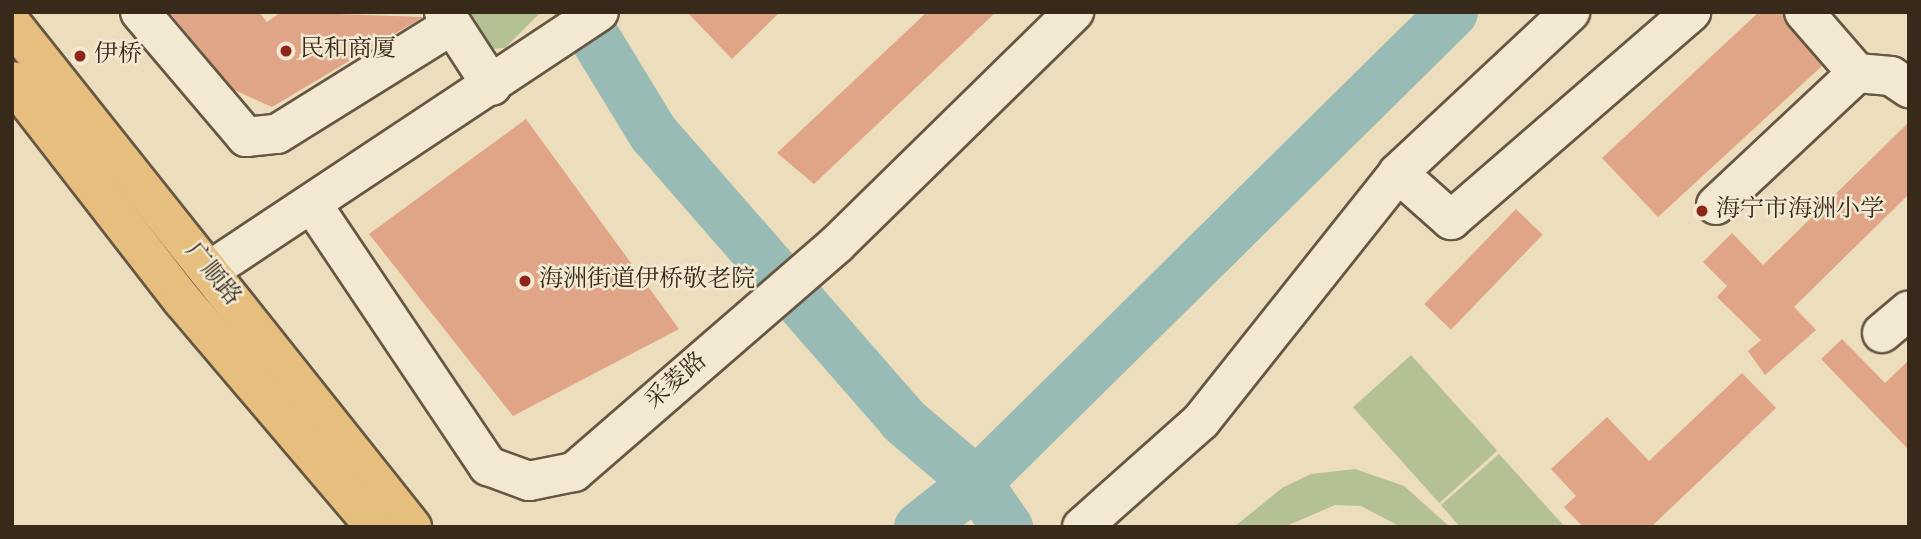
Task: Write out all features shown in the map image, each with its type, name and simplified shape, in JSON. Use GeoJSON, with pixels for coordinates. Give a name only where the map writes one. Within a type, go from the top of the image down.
{"type":"FeatureCollection","features":[{"type":"Feature","properties":{"kind":"main road","name":"广顺路"},"geometry":{"type":"LineString","coordinates":[[12,24],[412,527]]}},
{"type":"Feature","properties":{"kind":"main road","name":"广顺路"},"geometry":{"type":"LineString","coordinates":[[12,81],[182,300],[375,527]]}},
{"type":"Feature","properties":{"kind":"street"},"geometry":{"type":"LineString","coordinates":[[140,12],[246,137],[277,134],[448,18],[492,86]]}},
{"type":"Feature","properties":{"kind":"street"},"geometry":{"type":"LineString","coordinates":[[209,271],[536,57],[599,12]]}},
{"type":"Feature","properties":{"kind":"street","name":"采菱路"},"geometry":{"type":"LineString","coordinates":[[312,204],[488,466],[529,481],[574,472],[837,244],[1074,12]]}},
{"type":"Feature","properties":{"kind":"street"},"geometry":{"type":"LineString","coordinates":[[1094,518],[1201,421],[1398,173],[1570,12]]}},
{"type":"Feature","properties":{"kind":"street"},"geometry":{"type":"LineString","coordinates":[[1398,173],[1451,220],[1691,12]]}},
{"type":"Feature","properties":{"kind":"street"},"geometry":{"type":"LineString","coordinates":[[1804,12],[1857,73],[1891,76],[1909,88]]}},
{"type":"Feature","properties":{"kind":"street"},"geometry":{"type":"LineString","coordinates":[[1716,205],[1857,73]]}},
{"type":"Feature","properties":{"kind":"green space"},"geometry":{"type":"Polygon","coordinates":[[[466,12],[541,12],[505,48],[490,49],[466,12]]]}},
{"type":"Feature","properties":{"kind":"green space"},"geometry":{"type":"Polygon","coordinates":[[[1411,355],[1497,451],[1439,503],[1353,407],[1411,355]]]}},
{"type":"Feature","properties":{"kind":"green space"},"geometry":{"type":"Polygon","coordinates":[[[1499,454],[1565,527],[1460,527],[1441,505],[1499,454]]]}},
{"type":"Feature","properties":{"kind":"green space"},"geometry":{"type":"Polygon","coordinates":[[[1355,469],[1404,486],[1450,527],[1401,527],[1361,506],[1335,505],[1284,527],[1234,527],[1282,488],[1311,474],[1355,469]]]}},
{"type":"Feature","properties":{"kind":"building","name":"民和商厦"},"geometry":{"type":"Polygon","coordinates":[[[169,12],[259,12],[267,22],[281,12],[423,17],[272,107],[234,90],[169,12]]]}},
{"type":"Feature","properties":{"kind":"building"},"geometry":{"type":"Polygon","coordinates":[[[687,12],[780,12],[732,59],[687,12]]]}},
{"type":"Feature","properties":{"kind":"building"},"geometry":{"type":"Polygon","coordinates":[[[927,12],[996,12],[814,184],[777,153],[927,12]]]}},
{"type":"Feature","properties":{"kind":"building"},"geometry":{"type":"Polygon","coordinates":[[[1759,12],[1783,12],[1822,66],[1658,217],[1602,158],[1759,12]]]}},
{"type":"Feature","properties":{"kind":"building","name":"海洲街道伊桥敬老院"},"geometry":{"type":"Polygon","coordinates":[[[526,119],[679,329],[513,416],[369,234],[526,119]]]}},
{"type":"Feature","properties":{"kind":"building"},"geometry":{"type":"Polygon","coordinates":[[[1909,122],[1909,194],[1794,307],[1816,330],[1765,375],[1748,351],[1761,340],[1717,297],[1727,286],[1703,262],[1732,233],[1763,265],[1909,122]]]}},
{"type":"Feature","properties":{"kind":"building"},"geometry":{"type":"Polygon","coordinates":[[[1516,209],[1543,235],[1451,330],[1424,304],[1516,209]]]}},
{"type":"Feature","properties":{"kind":"building"},"geometry":{"type":"Polygon","coordinates":[[[1842,339],[1885,383],[1909,360],[1909,450],[1821,359],[1842,339]]]}},
{"type":"Feature","properties":{"kind":"building"},"geometry":{"type":"Polygon","coordinates":[[[1742,373],[1776,408],[1651,527],[1583,527],[1564,507],[1576,496],[1551,469],[1607,417],[1649,461],[1742,373]]]}},
{"type":"Feature","properties":{"kind":"waterway"},"geometry":{"type":"LineString","coordinates":[[579,12],[653,133],[903,420],[976,482],[1007,527]]}},
{"type":"Feature","properties":{"kind":"waterway"},"geometry":{"type":"LineString","coordinates":[[919,527],[976,482],[1452,12]]}},
{"type":"Feature","properties":{"kind":"place","name":"民和商厦"},"geometry":{"type":"Point","coordinates":[286,51]}},
{"type":"Feature","properties":{"kind":"place","name":"伊桥"},"geometry":{"type":"Point","coordinates":[80,56]}},
{"type":"Feature","properties":{"kind":"place","name":"海宁市海洲小学"},"geometry":{"type":"Point","coordinates":[1702,211]}},
{"type":"Feature","properties":{"kind":"place","name":"海洲街道伊桥敬老院"},"geometry":{"type":"Point","coordinates":[525,281]}}]}
